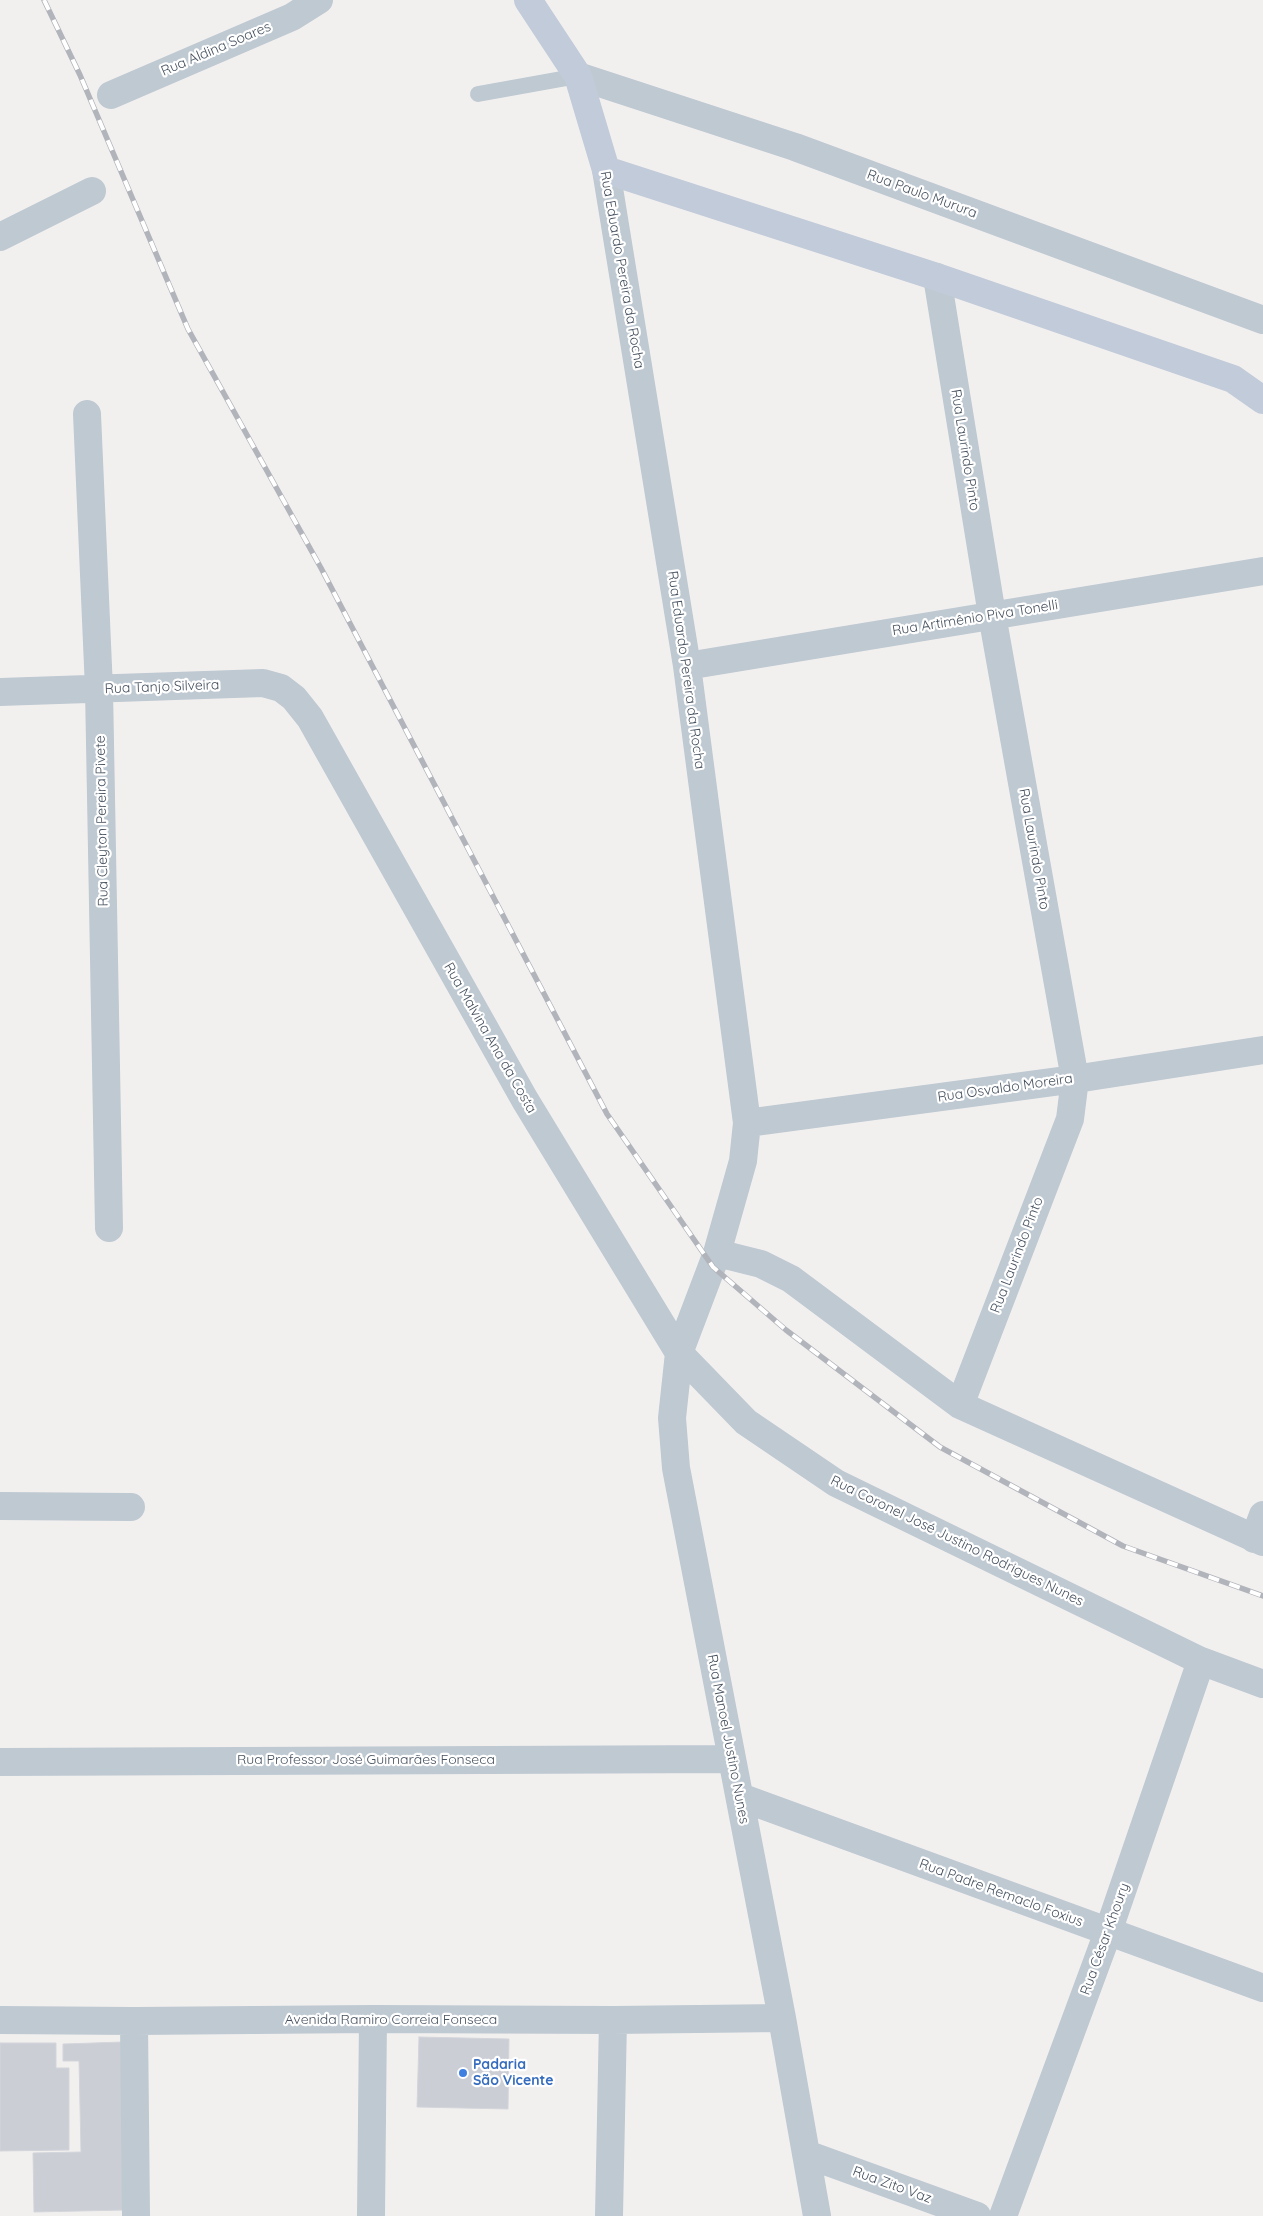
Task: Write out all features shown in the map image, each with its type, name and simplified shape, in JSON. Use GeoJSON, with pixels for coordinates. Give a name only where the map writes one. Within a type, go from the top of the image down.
{"type":"FeatureCollection","features":[{"type":"Feature","properties":{"kind":"main road","name":"Rua Eduardo Pereira da Rocha"},"geometry":{"type":"LineString","coordinates":[[528,0],[578,76],[606,170]]}},
{"type":"Feature","properties":{"kind":"main road"},"geometry":{"type":"LineString","coordinates":[[606,170],[937,277],[1233,379],[1263,400]]}},
{"type":"Feature","properties":{"kind":"street","name":"Rua Aldina Soares"},"geometry":{"type":"LineString","coordinates":[[112,95],[292,17],[319,0]]}},
{"type":"Feature","properties":{"kind":"street","name":"Rua Paulo Murura"},"geometry":{"type":"LineString","coordinates":[[578,76],[795,147],[1263,320]]}},
{"type":"Feature","properties":{"kind":"street","name":"Rua Eduardo Pereira da Rocha"},"geometry":{"type":"LineString","coordinates":[[606,170],[687,666],[747,1123],[744,1161],[715,1260]]}},
{"type":"Feature","properties":{"kind":"street"},"geometry":{"type":"LineString","coordinates":[[0,237],[92,191]]}},
{"type":"Feature","properties":{"kind":"street","name":"Rua Laurindo Pinto"},"geometry":{"type":"LineString","coordinates":[[937,277],[992,615],[1075,1079],[1070,1118],[960,1405]]}},
{"type":"Feature","properties":{"kind":"street","name":"Rua Cleyton Pereira Pivete"},"geometry":{"type":"LineString","coordinates":[[87,414],[100,689],[109,1228]]}},
{"type":"Feature","properties":{"kind":"street","name":"Rua Artimênio Piva Tonelli"},"geometry":{"type":"LineString","coordinates":[[687,666],[1263,570]]}},
{"type":"Feature","properties":{"kind":"street","name":"Rua Tanjo Silveira"},"geometry":{"type":"LineString","coordinates":[[0,692],[263,684],[280,688],[294,698],[310,718]]}},
{"type":"Feature","properties":{"kind":"street","name":"Rua Malvina Ana da Costa"},"geometry":{"type":"LineString","coordinates":[[310,718],[525,1100],[679,1353]]}},
{"type":"Feature","properties":{"kind":"street","name":"Rua Osvaldo Moreira"},"geometry":{"type":"LineString","coordinates":[[747,1123],[1075,1079],[1263,1050]]}},
{"type":"Feature","properties":{"kind":"street"},"geometry":{"type":"LineString","coordinates":[[715,1260],[761,1264],[792,1279],[960,1405],[1260,1532]]}},
{"type":"Feature","properties":{"kind":"street","name":"Rua Manoel Justino Nunes"},"geometry":{"type":"LineString","coordinates":[[715,1260],[679,1353],[672,1418],[676,1468],[782,2018],[817,2216]]}},
{"type":"Feature","properties":{"kind":"street","name":"Rua Coronel José Justino Rodrigues Nunes"},"geometry":{"type":"LineString","coordinates":[[679,1353],[746,1422],[836,1483],[1201,1661],[1263,1684]]}},
{"type":"Feature","properties":{"kind":"street"},"geometry":{"type":"LineString","coordinates":[[0,1506],[131,1507]]}},
{"type":"Feature","properties":{"kind":"street","name":"Rua César Khoury"},"geometry":{"type":"LineString","coordinates":[[1003,2216],[1108,1932],[1201,1661]]}},
{"type":"Feature","properties":{"kind":"street","name":"Rua Professor José Guimarães Fonseca"},"geometry":{"type":"LineString","coordinates":[[0,1762],[732,1759]]}},
{"type":"Feature","properties":{"kind":"street","name":"Rua Padre Remaclo Foxius"},"geometry":{"type":"LineString","coordinates":[[740,1797],[1263,1988]]}},
{"type":"Feature","properties":{"kind":"street","name":"Avenida Ramiro Correia Fonseca"},"geometry":{"type":"LineString","coordinates":[[0,2020],[134,2022],[374,2019],[613,2020],[782,2018]]}},
{"type":"Feature","properties":{"kind":"street"},"geometry":{"type":"LineString","coordinates":[[371,2216],[374,2019]]}},
{"type":"Feature","properties":{"kind":"street"},"geometry":{"type":"LineString","coordinates":[[609,2216],[613,2020]]}},
{"type":"Feature","properties":{"kind":"street"},"geometry":{"type":"LineString","coordinates":[[134,2022],[136,2216]]}},
{"type":"Feature","properties":{"kind":"street","name":"Rua Zito Vaz"},"geometry":{"type":"LineString","coordinates":[[806,2154],[977,2216]]}},
{"type":"Feature","properties":{"kind":"lane"},"geometry":{"type":"LineString","coordinates":[[478,94],[578,76]]}},
{"type":"Feature","properties":{"kind":"building","name":"Padaria São Vicente"},"geometry":{"type":"Polygon","coordinates":[[[419,2037],[509,2039],[508,2109],[417,2107],[419,2037]]]}},
{"type":"Feature","properties":{"kind":"building"},"geometry":{"type":"Polygon","coordinates":[[[122,2042],[125,2210],[34,2212],[33,2153],[81,2152],[79,2061],[63,2061],[63,2044],[122,2042]]]}},
{"type":"Feature","properties":{"kind":"building"},"geometry":{"type":"Polygon","coordinates":[[[0,2043],[56,2043],[56,2068],[69,2068],[69,2150],[0,2151],[0,2043]]]}},
{"type":"Feature","properties":{"kind":"railway"},"geometry":{"type":"LineString","coordinates":[[44,0],[80,75],[188,329],[321,568],[607,1114],[713,1267],[786,1330],[940,1447],[1123,1546],[1263,1596]]}},
{"type":"Feature","properties":{"kind":"place","name":"Padaria São Vicente"},"geometry":{"type":"Point","coordinates":[463,2073]}}]}
